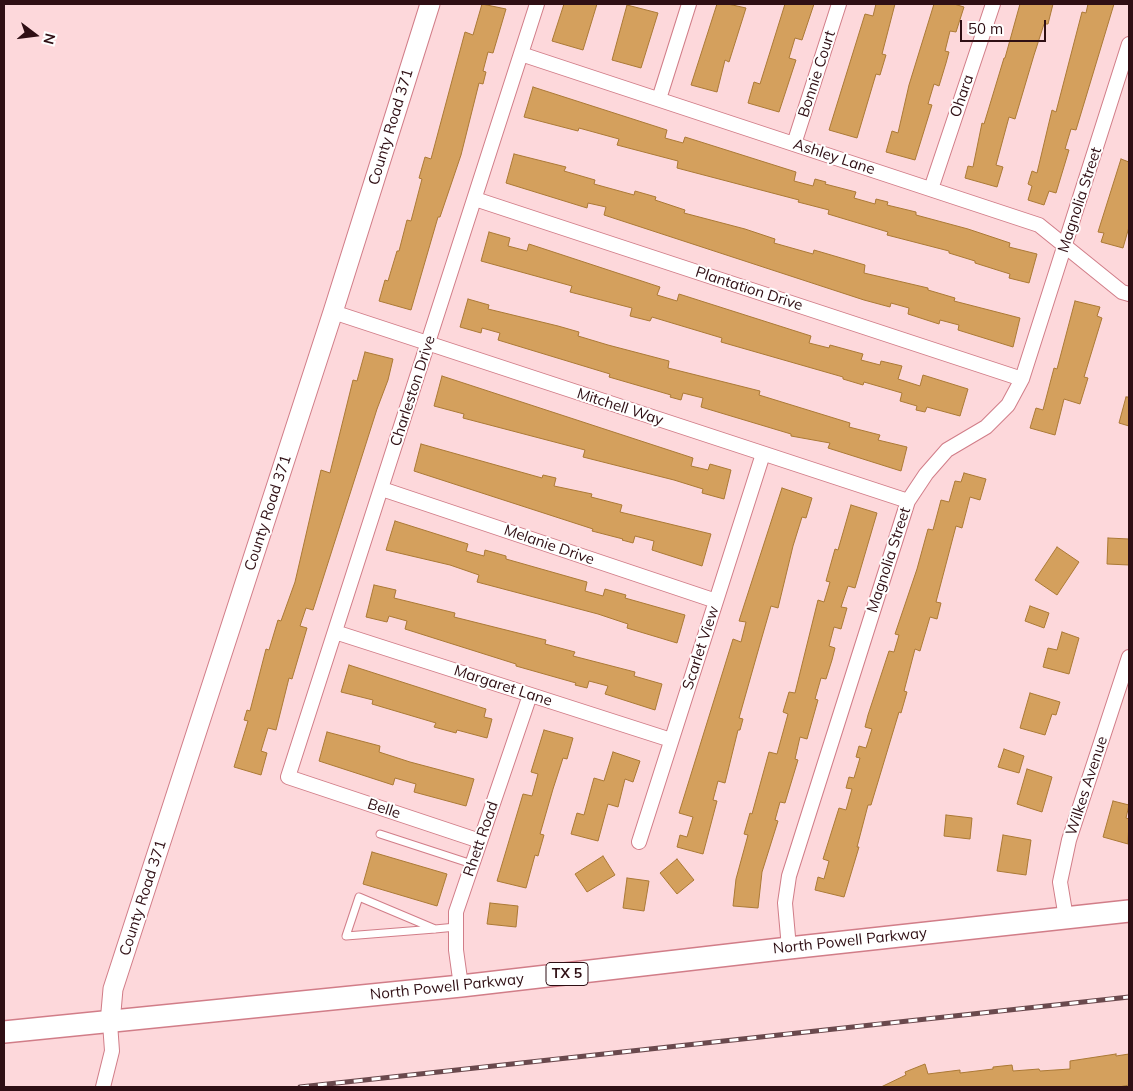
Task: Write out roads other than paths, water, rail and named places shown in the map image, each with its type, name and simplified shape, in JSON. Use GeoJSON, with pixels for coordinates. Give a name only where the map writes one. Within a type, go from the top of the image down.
{"type":"FeatureCollection","features":[{"type":"Feature","properties":{"kind":"main road","name":"North Powell Parkway"},"geometry":{"type":"LineString","coordinates":[[4,1032],[110,1023],[461,986],[1129,911]]}},
{"type":"Feature","properties":{"kind":"street","name":"County Road 371"},"geometry":{"type":"LineString","coordinates":[[110,1023],[113,989],[333,312],[430,4]]}},
{"type":"Feature","properties":{"kind":"street","name":"Charleston Drive"},"geometry":{"type":"LineString","coordinates":[[288,777],[537,4]]}},
{"type":"Feature","properties":{"kind":"street"},"geometry":{"type":"LineString","coordinates":[[659,99],[689,4]]}},
{"type":"Feature","properties":{"kind":"street","name":"Bonnie Court"},"geometry":{"type":"LineString","coordinates":[[794,144],[839,4]]}},
{"type":"Feature","properties":{"kind":"street","name":"Ohara"},"geometry":{"type":"LineString","coordinates":[[931,189],[994,4]]}},
{"type":"Feature","properties":{"kind":"street","name":"Magnolia Street"},"geometry":{"type":"LineString","coordinates":[[789,948],[785,903],[789,876],[908,501],[926,474],[947,450],[986,427],[1008,405],[1022,378],[1066,246],[1129,44]]}},
{"type":"Feature","properties":{"kind":"street","name":"Ashley Lane"},"geometry":{"type":"LineString","coordinates":[[521,54],[1039,226],[1122,292],[1129,294]]}},
{"type":"Feature","properties":{"kind":"street","name":"Plantation Drive"},"geometry":{"type":"LineString","coordinates":[[475,199],[1022,378]]}},
{"type":"Feature","properties":{"kind":"street","name":"Mitchell Way"},"geometry":{"type":"LineString","coordinates":[[333,312],[908,501]]}},
{"type":"Feature","properties":{"kind":"street","name":"Scarlet View"},"geometry":{"type":"LineString","coordinates":[[639,842],[763,454]]}},
{"type":"Feature","properties":{"kind":"street","name":"Melanie Drive"},"geometry":{"type":"LineString","coordinates":[[382,489],[716,600]]}},
{"type":"Feature","properties":{"kind":"street","name":"Margaret Lane"},"geometry":{"type":"LineString","coordinates":[[335,632],[671,740]]}},
{"type":"Feature","properties":{"kind":"street","name":"Wilkes Avenue"},"geometry":{"type":"LineString","coordinates":[[1066,918],[1060,882],[1069,840],[1129,657]]}},
{"type":"Feature","properties":{"kind":"street","name":"Rhett Road"},"geometry":{"type":"LineString","coordinates":[[461,986],[456,950],[456,912],[530,695]]}},
{"type":"Feature","properties":{"kind":"street","name":"Belle"},"geometry":{"type":"LineString","coordinates":[[288,777],[480,841]]}},
{"type":"Feature","properties":{"kind":"street"},"geometry":{"type":"LineString","coordinates":[[104,1087],[112,1051],[110,1023]]}},
{"type":"Feature","properties":{"kind":"lane"},"geometry":{"type":"LineString","coordinates":[[380,834],[472,864]]}},
{"type":"Feature","properties":{"kind":"lane"},"geometry":{"type":"LineString","coordinates":[[435,929],[360,898],[346,936],[435,929],[456,927]]}},
{"type":"Feature","properties":{"kind":"railway"},"geometry":{"type":"LineString","coordinates":[[300,1087],[1129,997]]}}]}
